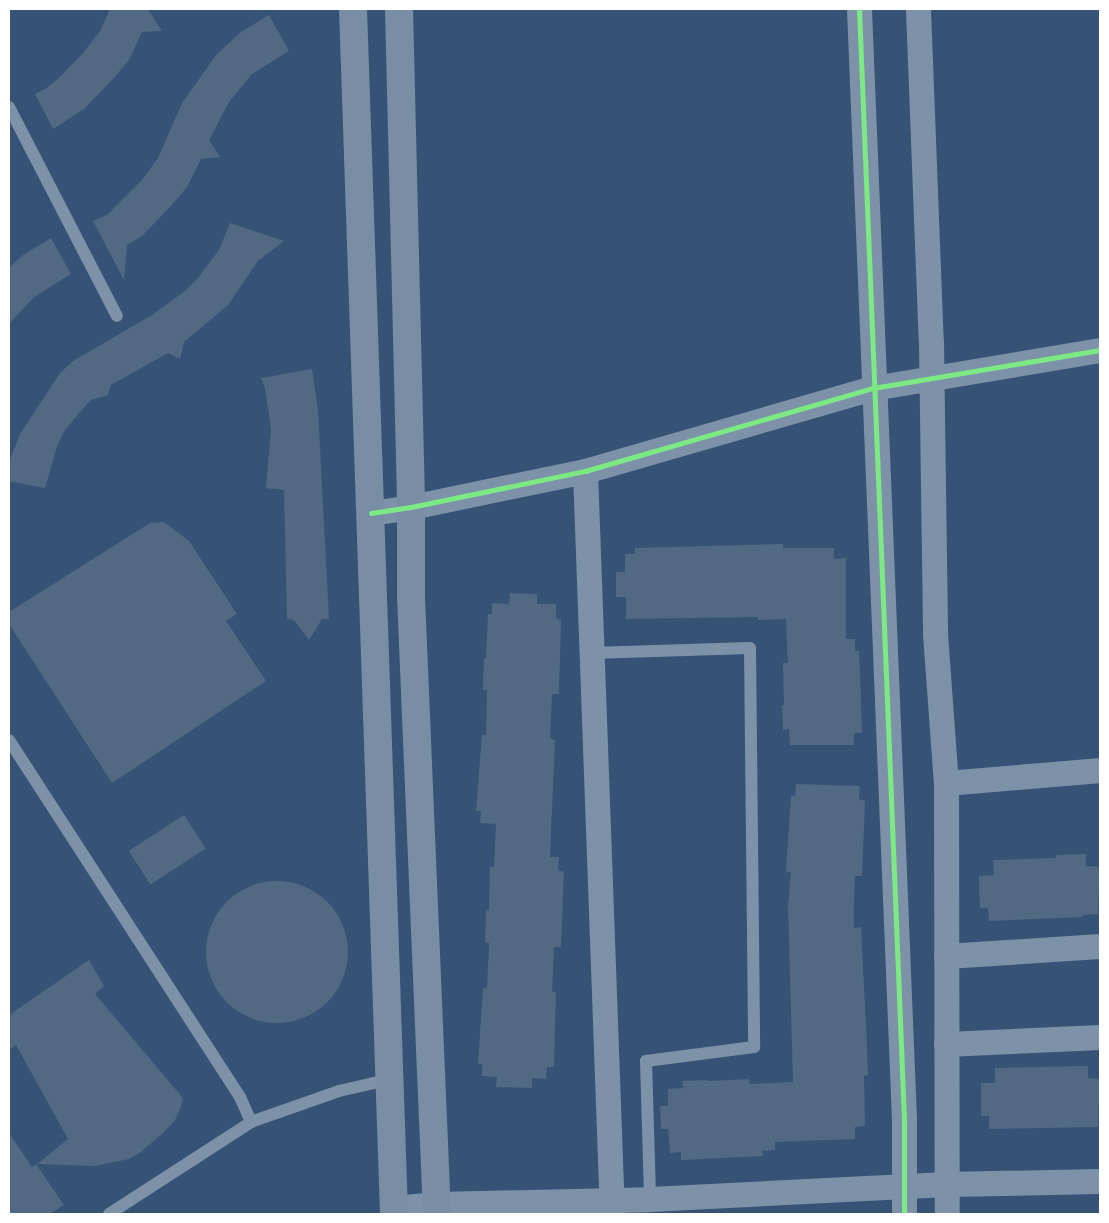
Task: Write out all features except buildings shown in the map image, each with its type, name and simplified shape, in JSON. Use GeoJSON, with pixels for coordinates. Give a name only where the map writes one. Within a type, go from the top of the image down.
{"type":"FeatureCollection","features":[{"type":"Feature","properties":{"kind":"main road"},"geometry":{"type":"LineString","coordinates":[[354,9],[394,1211]]}},
{"type":"Feature","properties":{"kind":"main road"},"geometry":{"type":"LineString","coordinates":[[398,9],[411,507],[411,596],[437,1209]]}},
{"type":"Feature","properties":{"kind":"street"},"geometry":{"type":"LineString","coordinates":[[859,9],[873,388],[892,800],[905,1188],[904,1214]]}},
{"type":"Feature","properties":{"kind":"street"},"geometry":{"type":"LineString","coordinates":[[918,9],[932,378],[935,634],[946,783],[947,1214]]}},
{"type":"Feature","properties":{"kind":"street"},"geometry":{"type":"LineString","coordinates":[[371,513],[411,507],[585,471],[873,388],[1100,350]]}},
{"type":"Feature","properties":{"kind":"street"},"geometry":{"type":"LineString","coordinates":[[585,471],[612,1208]]}},
{"type":"Feature","properties":{"kind":"street"},"geometry":{"type":"LineString","coordinates":[[946,783],[1100,770]]}},
{"type":"Feature","properties":{"kind":"street"},"geometry":{"type":"LineString","coordinates":[[946,956],[1100,946]]}},
{"type":"Feature","properties":{"kind":"street"},"geometry":{"type":"LineString","coordinates":[[946,1044],[1100,1037]]}},
{"type":"Feature","properties":{"kind":"street"},"geometry":{"type":"LineString","coordinates":[[394,1211],[612,1208],[650,1199],[905,1188],[946,1184],[1100,1181]]}},
{"type":"Feature","properties":{"kind":"lane"},"geometry":{"type":"LineString","coordinates":[[9,107],[117,316]]}},
{"type":"Feature","properties":{"kind":"lane"},"geometry":{"type":"LineString","coordinates":[[592,653],[750,648],[754,1047],[646,1061],[650,1199]]}},
{"type":"Feature","properties":{"kind":"lane"},"geometry":{"type":"LineString","coordinates":[[9,740],[240,1097],[251,1122]]}},
{"type":"Feature","properties":{"kind":"lane"},"geometry":{"type":"LineString","coordinates":[[109,1214],[251,1122],[339,1091],[391,1080]]}},
{"type":"Feature","properties":{"kind":"cycle path"},"geometry":{"type":"LineString","coordinates":[[859,9],[904,1121],[904,1214]]}},
{"type":"Feature","properties":{"kind":"cycle path"},"geometry":{"type":"LineString","coordinates":[[371,513],[411,507],[585,471],[873,388],[1100,350]]}}]}
